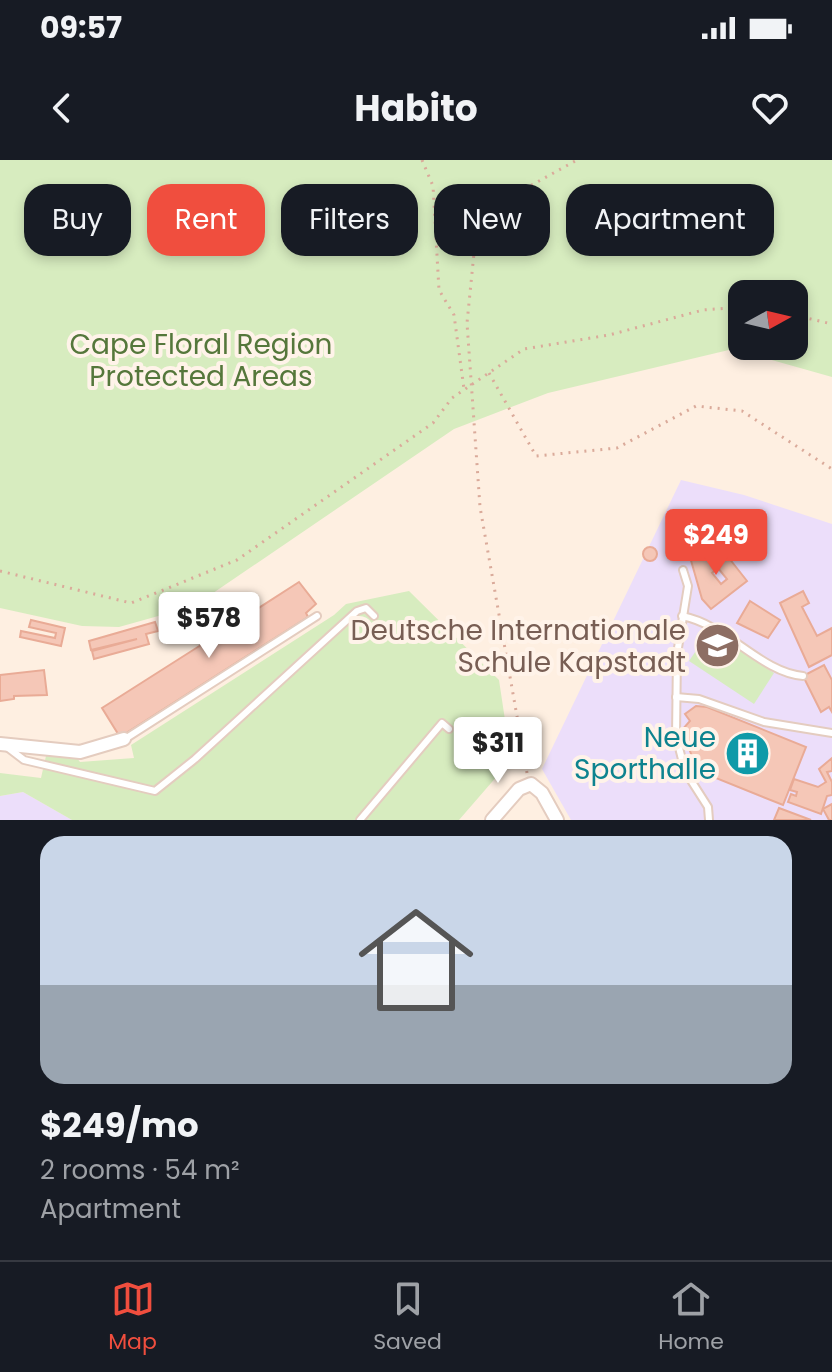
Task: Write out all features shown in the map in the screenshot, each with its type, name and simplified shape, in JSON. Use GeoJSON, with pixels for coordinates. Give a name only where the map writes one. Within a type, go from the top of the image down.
{"type":"FeatureCollection","features":[{"type":"Feature","properties":{"kind":"street"},"geometry":{"type":"LineString","coordinates":[[2,744],[80,752],[124,739]]}},
{"type":"Feature","properties":{"kind":"street"},"geometry":{"type":"LineString","coordinates":[[492,820],[527,785],[538,789],[557,820]]}},
{"type":"Feature","properties":{"kind":"lane"},"geometry":{"type":"LineString","coordinates":[[683,570],[688,586],[682,616],[676,736],[685,771],[708,807],[709,820]]}},
{"type":"Feature","properties":{"kind":"lane"},"geometry":{"type":"LineString","coordinates":[[2,744],[24,760],[155,791],[195,759],[357,611],[366,608],[374,616]]}},
{"type":"Feature","properties":{"kind":"lane"},"geometry":{"type":"LineString","coordinates":[[124,739],[317,616]]}},
{"type":"Feature","properties":{"kind":"lane"},"geometry":{"type":"LineString","coordinates":[[682,616],[711,623],[783,672],[803,676]]}},
{"type":"Feature","properties":{"kind":"lane"},"geometry":{"type":"LineString","coordinates":[[676,697],[699,699],[764,722],[832,733]]}},
{"type":"Feature","properties":{"kind":"lane"},"geometry":{"type":"LineString","coordinates":[[360,820],[442,723],[449,729]]}},
{"type":"Feature","properties":{"kind":"path"},"geometry":{"type":"LineString","coordinates":[[422,160],[433,186],[439,290],[454,315],[464,390]]}},
{"type":"Feature","properties":{"kind":"path"},"geometry":{"type":"LineString","coordinates":[[527,785],[480,507],[474,383],[467,323],[474,253],[491,219],[512,196],[577,160]]}},
{"type":"Feature","properties":{"kind":"path"},"geometry":{"type":"LineString","coordinates":[[0,571],[131,603],[237,560],[433,423],[452,398],[524,349],[609,335],[703,310],[728,308]]}},
{"type":"Feature","properties":{"kind":"path"},"geometry":{"type":"LineString","coordinates":[[808,318],[832,324]]}},
{"type":"Feature","properties":{"kind":"path"},"geometry":{"type":"LineString","coordinates":[[489,373],[536,456],[617,448],[696,406],[742,411],[832,469]]}},
{"type":"Feature","properties":{"kind":"shaded area","name":"Deutsche Internationale Schule Kapstadt"},"geometry":{"type":"Polygon","coordinates":[[[681,480],[744,495],[832,524],[832,820],[571,820],[542,769],[681,480]]]}},
{"type":"Feature","properties":{"kind":"shaded area"},"geometry":{"type":"Polygon","coordinates":[[[23,792],[72,820],[0,820],[0,796],[23,792]]]}},
{"type":"Feature","properties":{"kind":"green space","name":"Cape Floral Region Protected Areas"},"geometry":{"type":"Polygon","coordinates":[[[0,160],[832,160],[832,377],[772,360],[808,360],[808,280],[728,280],[728,350],[548,393],[454,429],[194,606],[119,627],[82,626],[0,608],[0,160]]]}},
{"type":"Feature","properties":{"kind":"green space"},"geometry":{"type":"Polygon","coordinates":[[[409,591],[499,680],[511,760],[459,820],[72,820],[23,792],[0,796],[0,773],[41,778],[46,756],[77,758],[80,762],[134,758],[131,745],[334,615],[346,604],[409,591]]]}},
{"type":"Feature","properties":{"kind":"green space"},"geometry":{"type":"Polygon","coordinates":[[[710,630],[774,673],[754,704],[689,661],[710,630]]]}},
{"type":"Feature","properties":{"kind":"building"},"geometry":{"type":"Polygon","coordinates":[[[650,547],[657,554],[650,561],[643,554],[650,547]]]}},
{"type":"Feature","properties":{"kind":"building"},"geometry":{"type":"Polygon","coordinates":[[[721,548],[747,581],[711,609],[702,599],[690,557],[705,552],[707,559],[721,548]],[[718,568],[712,573],[721,584],[727,579],[718,568]]]}},
{"type":"Feature","properties":{"kind":"building"},"geometry":{"type":"Polygon","coordinates":[[[299,582],[316,604],[306,613],[308,617],[120,737],[102,708],[201,645],[199,641],[203,638],[206,642],[299,582]]]}},
{"type":"Feature","properties":{"kind":"building"},"geometry":{"type":"Polygon","coordinates":[[[803,591],[809,603],[802,607],[817,636],[832,628],[832,655],[809,667],[780,603],[803,591]]]}},
{"type":"Feature","properties":{"kind":"building"},"geometry":{"type":"Polygon","coordinates":[[[750,601],[780,620],[768,638],[737,623],[750,601]]]}},
{"type":"Feature","properties":{"kind":"building"},"geometry":{"type":"Polygon","coordinates":[[[31,620],[65,628],[61,646],[20,637],[21,631],[55,638],[56,633],[29,627],[31,620]]]}},
{"type":"Feature","properties":{"kind":"building"},"geometry":{"type":"Polygon","coordinates":[[[155,622],[158,631],[146,634],[149,644],[94,659],[92,651],[137,639],[91,650],[89,641],[155,622]]]}},
{"type":"Feature","properties":{"kind":"building"},"geometry":{"type":"Polygon","coordinates":[[[824,665],[832,680],[832,712],[829,707],[821,712],[803,676],[824,665]]]}},
{"type":"Feature","properties":{"kind":"building"},"geometry":{"type":"Polygon","coordinates":[[[44,670],[47,695],[14,696],[14,699],[0,701],[0,675],[44,670]]]}},
{"type":"Feature","properties":{"kind":"building","name":"Neue Sporthalle"},"geometry":{"type":"Polygon","coordinates":[[[696,706],[707,707],[806,747],[783,805],[691,768],[693,759],[682,730],[690,721],[685,714],[696,706]]]}},
{"type":"Feature","properties":{"kind":"building"},"geometry":{"type":"Polygon","coordinates":[[[832,758],[832,771],[827,772],[832,782],[832,795],[827,796],[821,814],[788,802],[791,794],[796,796],[797,792],[790,790],[794,779],[818,787],[826,782],[819,769],[832,758]]]}},
{"type":"Feature","properties":{"kind":"building"},"geometry":{"type":"Polygon","coordinates":[[[832,804],[832,820],[829,820],[823,809],[832,804]]]}},
{"type":"Feature","properties":{"kind":"building"},"geometry":{"type":"Polygon","coordinates":[[[779,808],[811,820],[774,820],[779,808]]]}},
{"type":"Feature","properties":{"kind":"place","name":"Deutsche Internationale Schule Kapstadt"},"geometry":{"type":"Point","coordinates":[717,646]}},
{"type":"Feature","properties":{"kind":"place","name":"Neue Sporthalle"},"geometry":{"type":"Point","coordinates":[747,753]}}]}
